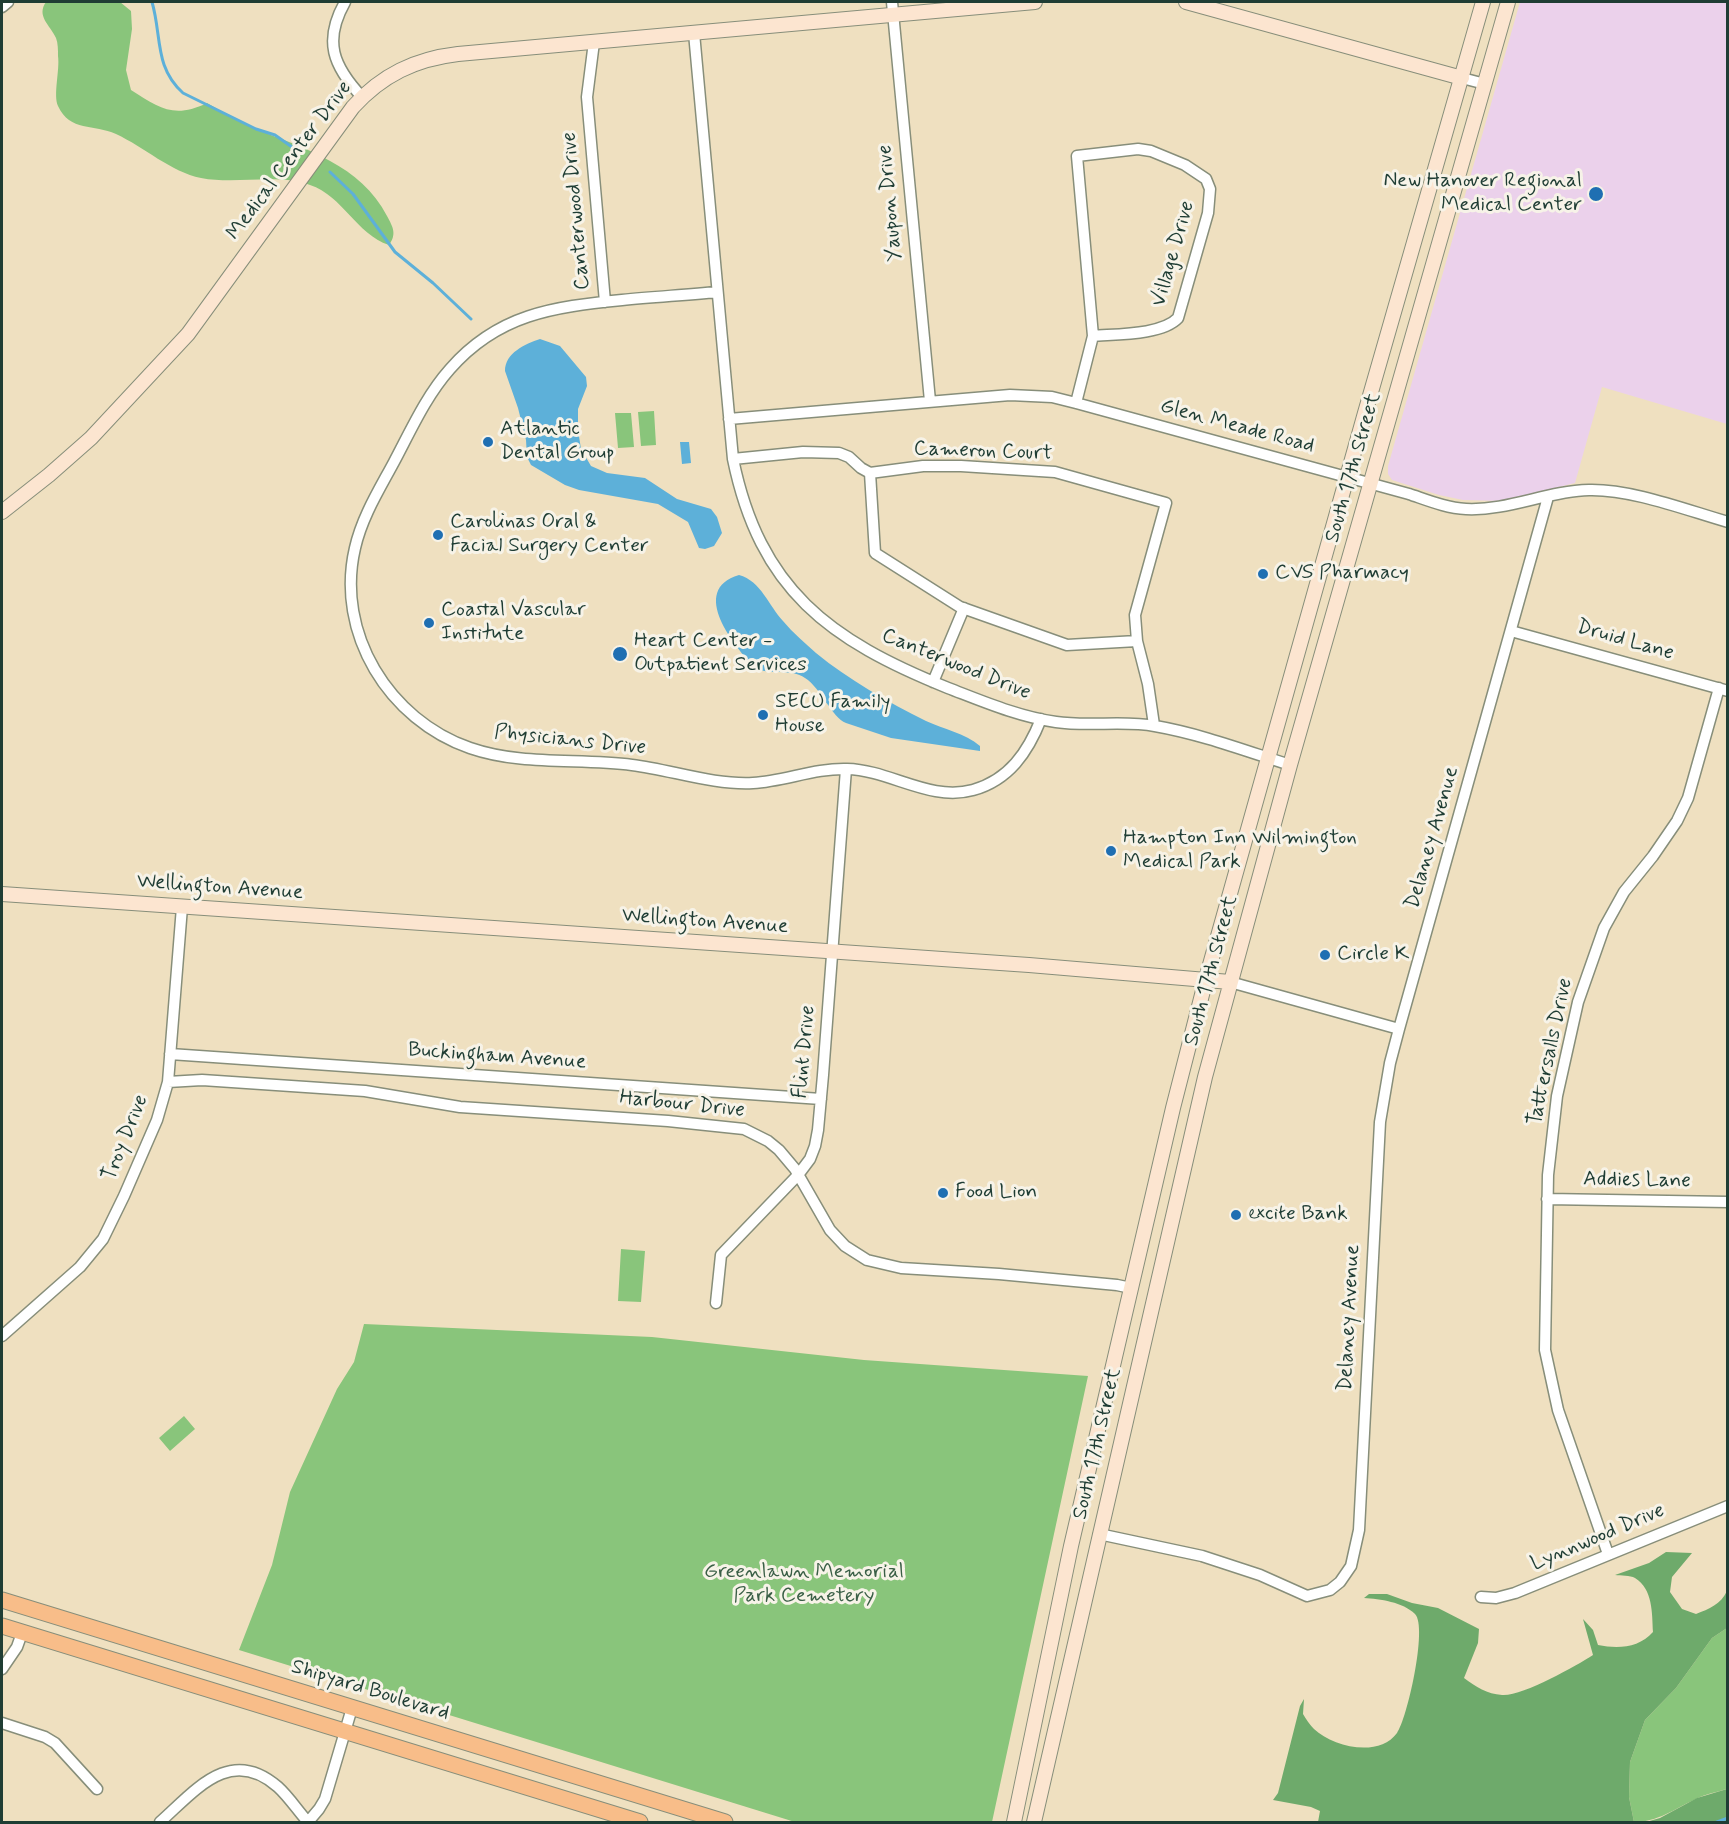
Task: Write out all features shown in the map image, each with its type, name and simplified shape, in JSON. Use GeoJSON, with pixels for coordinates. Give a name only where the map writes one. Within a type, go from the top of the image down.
{"type":"FeatureCollection","features":[{"type":"Feature","properties":{"kind":"main road","name":"Medical Center Drive"},"geometry":{"type":"LineString","coordinates":[[2,512],[91,438],[188,334],[342,122],[362,97],[394,72],[427,59],[452,55],[694,33],[892,8],[1035,2]]}},
{"type":"Feature","properties":{"kind":"main road"},"geometry":{"type":"LineString","coordinates":[[1186,2],[1462,78]]}},
{"type":"Feature","properties":{"kind":"main road","name":"South 17th Street"},"geometry":{"type":"LineString","coordinates":[[1014,1822],[1071,1546],[1173,1108],[1206,979],[1483,2]]}},
{"type":"Feature","properties":{"kind":"main road","name":"South 17th Street"},"geometry":{"type":"LineString","coordinates":[[1034,1822],[1191,1135],[1230,982],[1508,2]]}},
{"type":"Feature","properties":{"kind":"main road","name":"Wellington Avenue"},"geometry":{"type":"LineString","coordinates":[[2,894],[1230,982]]}},
{"type":"Feature","properties":{"kind":"main road","name":"Shipyard Boulevard"},"geometry":{"type":"LineString","coordinates":[[2,1600],[351,1708],[689,1817],[725,1822]]}},
{"type":"Feature","properties":{"kind":"main road"},"geometry":{"type":"LineString","coordinates":[[2,1626],[640,1822]]}},
{"type":"Feature","properties":{"kind":"street"},"geometry":{"type":"LineString","coordinates":[[2,6],[8,2]]}},
{"type":"Feature","properties":{"kind":"street"},"geometry":{"type":"LineString","coordinates":[[345,2],[335,27],[333,39],[335,58],[343,75],[362,97]]}},
{"type":"Feature","properties":{"kind":"street","name":"Yaupon Drive"},"geometry":{"type":"LineString","coordinates":[[892,8],[930,401]]}},
{"type":"Feature","properties":{"kind":"street","name":"Canterwood Drive"},"geometry":{"type":"LineString","coordinates":[[694,33],[733,459],[744,505],[753,529],[768,556],[801,599],[845,638],[933,682],[985,702],[1041,719],[1082,725],[1154,725],[1290,765]]}},
{"type":"Feature","properties":{"kind":"street","name":"Canterwood Drive"},"geometry":{"type":"LineString","coordinates":[[594,42],[587,97],[605,302],[717,292]]}},
{"type":"Feature","properties":{"kind":"street"},"geometry":{"type":"LineString","coordinates":[[1462,78],[1485,84]]}},
{"type":"Feature","properties":{"kind":"street","name":"Village Drive"},"geometry":{"type":"LineString","coordinates":[[1138,149],[1185,165],[1198,172],[1206,179],[1210,189],[1208,213],[1178,318],[1172,324],[1157,329],[1093,336],[1077,156],[1138,149]]}},
{"type":"Feature","properties":{"kind":"street","name":"Physicians Drive"},"geometry":{"type":"LineString","coordinates":[[605,302],[555,308],[506,324],[477,343],[461,357],[428,398],[371,504],[354,551],[351,581],[354,619],[370,662],[388,690],[416,718],[449,739],[470,748],[519,758],[632,765],[702,779],[738,783],[770,781],[818,771],[846,769],[876,773],[950,793],[973,790],[996,781],[1016,765],[1041,719]]}},
{"type":"Feature","properties":{"kind":"street"},"geometry":{"type":"LineString","coordinates":[[1076,403],[1093,336]]}},
{"type":"Feature","properties":{"kind":"street","name":"Glen Meade Road"},"geometry":{"type":"LineString","coordinates":[[729,419],[1010,395],[1042,396],[1076,403],[1447,506],[1466,509],[1502,507],[1570,492],[1607,491],[1728,522]]}},
{"type":"Feature","properties":{"kind":"street"},"geometry":{"type":"LineString","coordinates":[[733,459],[803,452],[839,453],[849,457],[870,473],[875,553],[964,608],[1067,645],[1137,641]]}},
{"type":"Feature","properties":{"kind":"street","name":"Cameron Court"},"geometry":{"type":"LineString","coordinates":[[870,473],[923,466],[1031,469],[1055,472],[1166,503],[1135,615],[1137,641],[1148,684],[1154,725]]}},
{"type":"Feature","properties":{"kind":"street","name":"Delaney Avenue"},"geometry":{"type":"LineString","coordinates":[[1099,1534],[1202,1556],[1260,1575],[1307,1596],[1330,1590],[1340,1582],[1351,1566],[1359,1530],[1380,1122],[1390,1063],[1548,497]]}},
{"type":"Feature","properties":{"kind":"street"},"geometry":{"type":"LineString","coordinates":[[933,682],[964,608]]}},
{"type":"Feature","properties":{"kind":"street","name":"Druid Lane"},"geometry":{"type":"LineString","coordinates":[[1511,631],[1723,690]]}},
{"type":"Feature","properties":{"kind":"street","name":"Tattersalls Drive"},"geometry":{"type":"LineString","coordinates":[[1608,1554],[1558,1410],[1548,1371],[1544,1334],[1547,1199],[1557,1096],[1578,1002],[1604,928],[1614,908],[1666,838],[1688,798],[1723,690]]}},
{"type":"Feature","properties":{"kind":"street","name":"Flint Drive"},"geometry":{"type":"LineString","coordinates":[[716,1303],[721,1255],[798,1175],[810,1160],[815,1146],[821,1099],[846,769]]}},
{"type":"Feature","properties":{"kind":"street","name":"Troy Drive"},"geometry":{"type":"LineString","coordinates":[[2,1336],[80,1267],[103,1239],[157,1120],[168,1082],[182,907]]}},
{"type":"Feature","properties":{"kind":"street","name":"Wellington Avenue"},"geometry":{"type":"LineString","coordinates":[[1230,982],[1399,1029]]}},
{"type":"Feature","properties":{"kind":"street","name":"Buckingham Avenue"},"geometry":{"type":"LineString","coordinates":[[170,1054],[821,1099]]}},
{"type":"Feature","properties":{"kind":"street","name":"Harbour Drive"},"geometry":{"type":"LineString","coordinates":[[168,1082],[202,1080],[365,1091],[460,1107],[668,1121],[744,1129],[774,1145],[798,1175],[830,1230],[850,1250],[876,1263],[901,1268],[999,1274],[1131,1288]]}},
{"type":"Feature","properties":{"kind":"street","name":"Addies Lane"},"geometry":{"type":"LineString","coordinates":[[1547,1199],[1728,1202]]}},
{"type":"Feature","properties":{"kind":"street","name":"Lynnwood Drive"},"geometry":{"type":"LineString","coordinates":[[1481,1597],[1496,1598],[1515,1593],[1728,1506]]}},
{"type":"Feature","properties":{"kind":"street"},"geometry":{"type":"LineString","coordinates":[[2,1669],[17,1647],[22,1633]]}},
{"type":"Feature","properties":{"kind":"street"},"geometry":{"type":"LineString","coordinates":[[160,1822],[211,1778],[225,1771],[236,1770],[256,1772],[266,1778],[286,1795],[308,1822],[325,1799],[351,1708]]}},
{"type":"Feature","properties":{"kind":"street"},"geometry":{"type":"LineString","coordinates":[[2,1723],[45,1737],[55,1743],[97,1789]]}},
{"type":"Feature","properties":{"kind":"shaded area","name":"New Hanover Regional Medical Center"},"geometry":{"type":"Polygon","coordinates":[[[1520,2],[1727,2],[1727,424],[1602,387],[1575,483],[1502,501],[1463,500],[1392,480],[1388,474],[1388,466],[1520,2]]]}},
{"type":"Feature","properties":{"kind":"green space"},"geometry":{"type":"Polygon","coordinates":[[[46,2],[120,2],[131,11],[132,29],[126,70],[131,90],[150,102],[176,111],[195,108],[207,103],[231,117],[312,152],[347,171],[376,198],[387,216],[393,234],[389,245],[367,233],[332,197],[310,185],[270,179],[201,178],[168,165],[116,134],[76,124],[69,120],[63,114],[57,101],[58,44],[43,16],[43,7],[46,2]]]}},
{"type":"Feature","properties":{"kind":"green space"},"geometry":{"type":"Polygon","coordinates":[[[654,411],[656,445],[641,446],[638,412],[654,411]]]}},
{"type":"Feature","properties":{"kind":"green space"},"geometry":{"type":"Polygon","coordinates":[[[615,413],[631,413],[634,447],[618,448],[615,413]]]}},
{"type":"Feature","properties":{"kind":"green space"},"geometry":{"type":"Polygon","coordinates":[[[621,1249],[645,1251],[641,1302],[618,1301],[621,1249]]]}},
{"type":"Feature","properties":{"kind":"green space","name":"Greenlawn Memorial Park Cemetery"},"geometry":{"type":"Polygon","coordinates":[[[364,1324],[652,1337],[864,1360],[1088,1376],[992,1822],[795,1822],[239,1650],[272,1565],[290,1492],[337,1389],[354,1362],[364,1324]]]}},
{"type":"Feature","properties":{"kind":"green space"},"geometry":{"type":"Polygon","coordinates":[[[184,1416],[195,1429],[170,1451],[159,1438],[184,1416]]]}},
{"type":"Feature","properties":{"kind":"green space"},"geometry":{"type":"Polygon","coordinates":[[[1666,1552],[1692,1553],[1672,1577],[1670,1592],[1682,1609],[1696,1614],[1701,1612],[1718,1603],[1727,1591],[1727,1628],[1712,1638],[1676,1688],[1645,1720],[1630,1762],[1629,1797],[1634,1822],[1318,1822],[1320,1811],[1311,1807],[1273,1800],[1278,1793],[1300,1706],[1304,1699],[1303,1714],[1313,1727],[1332,1741],[1344,1745],[1368,1747],[1379,1745],[1389,1741],[1401,1725],[1415,1673],[1418,1654],[1418,1622],[1415,1614],[1410,1610],[1384,1600],[1364,1598],[1369,1594],[1387,1594],[1412,1603],[1438,1608],[1479,1629],[1478,1643],[1464,1678],[1487,1692],[1511,1694],[1548,1680],[1593,1655],[1583,1619],[1593,1630],[1598,1645],[1628,1646],[1641,1641],[1653,1632],[1652,1609],[1645,1588],[1633,1577],[1615,1575],[1649,1563],[1666,1552]]]}},
{"type":"Feature","properties":{"kind":"green space"},"geometry":{"type":"Polygon","coordinates":[[[1727,1628],[1727,1789],[1707,1794],[1651,1820],[1634,1822],[1629,1797],[1630,1762],[1645,1720],[1676,1688],[1712,1638],[1727,1628]]]}},
{"type":"Feature","properties":{"kind":"green space"},"geometry":{"type":"Polygon","coordinates":[[[1727,1789],[1727,1822],[1646,1822],[1660,1818],[1697,1798],[1727,1789]]]}},
{"type":"Feature","properties":{"kind":"water"},"geometry":{"type":"Polygon","coordinates":[[[540,339],[560,346],[586,377],[587,386],[578,409],[578,430],[581,449],[591,466],[607,473],[645,478],[677,499],[711,509],[717,517],[722,533],[714,546],[699,548],[688,522],[658,504],[579,490],[565,485],[531,465],[527,457],[526,440],[518,408],[505,371],[512,354],[540,339]]]}},
{"type":"Feature","properties":{"kind":"water"},"geometry":{"type":"Polygon","coordinates":[[[680,442],[689,442],[691,463],[682,464],[680,442]]]}},
{"type":"Feature","properties":{"kind":"water"},"geometry":{"type":"Polygon","coordinates":[[[739,575],[747,578],[759,588],[791,630],[829,663],[897,706],[968,738],[980,746],[980,751],[891,738],[846,723],[836,715],[805,678],[794,673],[768,672],[755,668],[728,633],[720,619],[716,605],[717,593],[724,582],[739,575]]]}},
{"type":"Feature","properties":{"kind":"waterway"},"geometry":{"type":"LineString","coordinates":[[152,2],[163,62],[167,73],[183,93],[256,129],[275,135],[299,152]]}},
{"type":"Feature","properties":{"kind":"waterway"},"geometry":{"type":"LineString","coordinates":[[330,172],[353,194],[395,252],[433,283],[471,319]]}},
{"type":"Feature","properties":{"kind":"waterway"},"geometry":{"type":"LineString","coordinates":[[1717,1822],[1728,1818]]}},
{"type":"Feature","properties":{"kind":"place","name":"New Hanover Regional Medical Center"},"geometry":{"type":"Point","coordinates":[1596,194]}},
{"type":"Feature","properties":{"kind":"place","name":"Atlantic Dental Group"},"geometry":{"type":"Point","coordinates":[488,442]}},
{"type":"Feature","properties":{"kind":"place","name":"Carolinas Oral & Facial Surgery Center"},"geometry":{"type":"Point","coordinates":[438,535]}},
{"type":"Feature","properties":{"kind":"place","name":"CVS Pharmacy"},"geometry":{"type":"Point","coordinates":[1263,574]}},
{"type":"Feature","properties":{"kind":"place","name":"Coastal Vascular Institute"},"geometry":{"type":"Point","coordinates":[429,623]}},
{"type":"Feature","properties":{"kind":"place","name":"Heart Center - Outpatient Services"},"geometry":{"type":"Point","coordinates":[620,654]}},
{"type":"Feature","properties":{"kind":"place","name":"SECU Family House"},"geometry":{"type":"Point","coordinates":[763,715]}},
{"type":"Feature","properties":{"kind":"place","name":"Hampton Inn Wilmington Medical Park"},"geometry":{"type":"Point","coordinates":[1111,851]}},
{"type":"Feature","properties":{"kind":"place","name":"Circle K"},"geometry":{"type":"Point","coordinates":[1325,955]}},
{"type":"Feature","properties":{"kind":"place","name":"Food Lion"},"geometry":{"type":"Point","coordinates":[943,1193]}},
{"type":"Feature","properties":{"kind":"place","name":"excite Bank"},"geometry":{"type":"Point","coordinates":[1236,1215]}}]}
